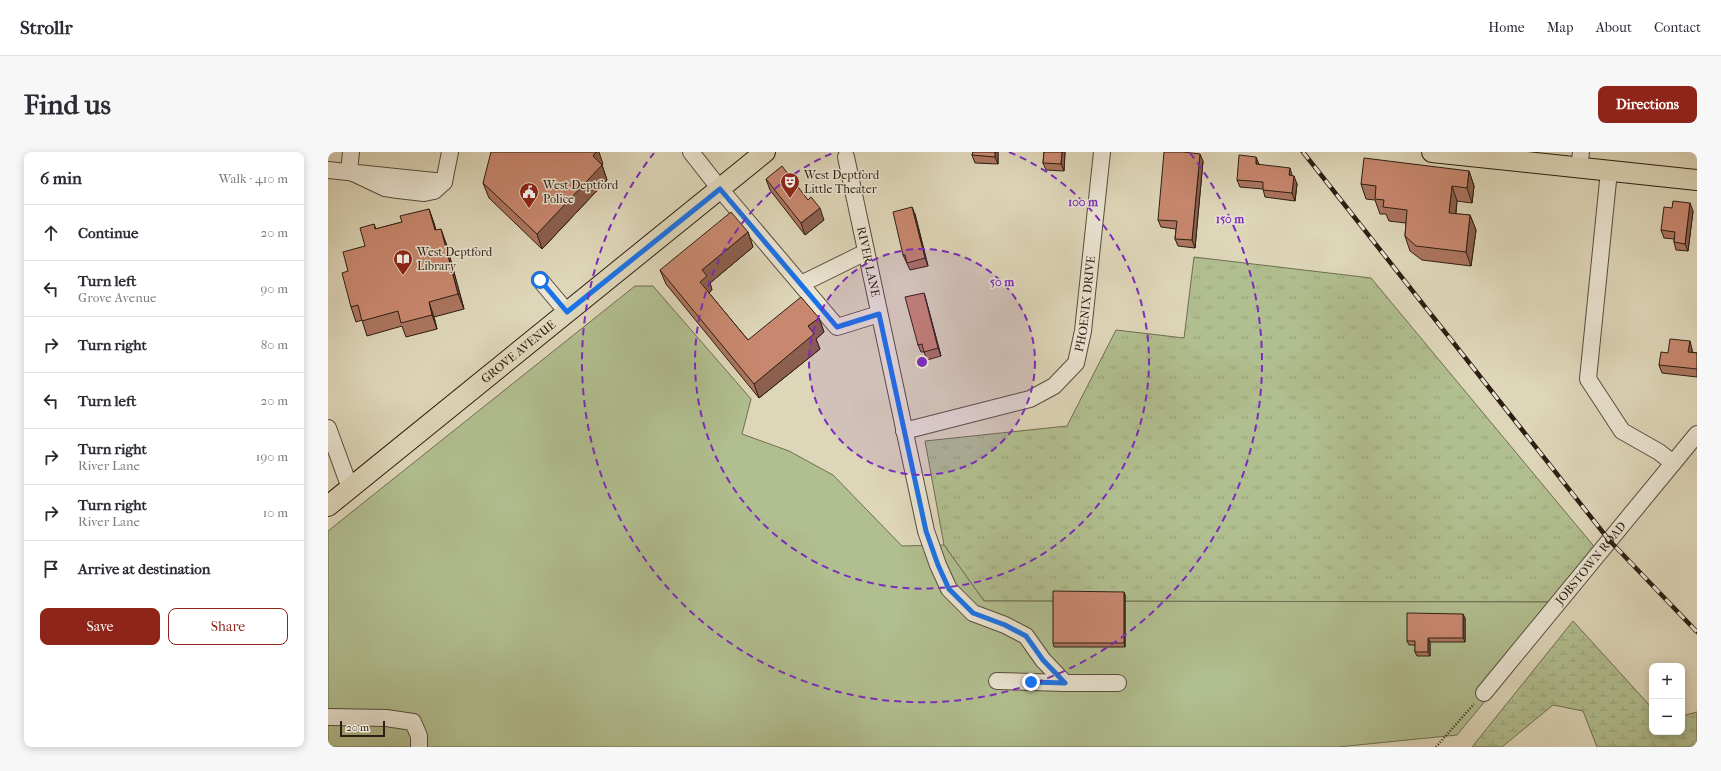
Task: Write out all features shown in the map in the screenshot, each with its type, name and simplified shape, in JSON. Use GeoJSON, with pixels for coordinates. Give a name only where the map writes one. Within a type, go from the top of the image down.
{"type":"FeatureCollection","features":[{"type":"Feature","properties":{"kind":"main road"},"geometry":{"type":"LineString","coordinates":[[1432,152],[1580,160],[1609,171],[1697,180]]}},
{"type":"Feature","properties":{"kind":"main road","name":"GROVE AVENUE"},"geometry":{"type":"LineString","coordinates":[[328,506],[720,189],[757,155]]}},
{"type":"Feature","properties":{"kind":"street"},"geometry":{"type":"LineString","coordinates":[[349,171],[351,152]]}},
{"type":"Feature","properties":{"kind":"street"},"geometry":{"type":"LineString","coordinates":[[328,170],[444,182],[450,152]]}},
{"type":"Feature","properties":{"kind":"street","name":"PHOENIX DRIVE"},"geometry":{"type":"LineString","coordinates":[[904,431],[1030,399],[1054,386],[1076,363],[1083,331],[1102,152]]}},
{"type":"Feature","properties":{"kind":"street"},"geometry":{"type":"LineString","coordinates":[[693,154],[720,189],[837,327],[879,314]]}},
{"type":"Feature","properties":{"kind":"street","name":"RIVER LANE"},"geometry":{"type":"LineString","coordinates":[[846,157],[926,531],[938,565],[949,589],[973,613],[1005,625],[1026,636],[1043,660],[1065,683]]}},
{"type":"Feature","properties":{"kind":"street"},"geometry":{"type":"LineString","coordinates":[[1609,171],[1588,380],[1622,431],[1659,452],[1673,463]]}},
{"type":"Feature","properties":{"kind":"street"},"geometry":{"type":"LineString","coordinates":[[801,284],[866,252]]}},
{"type":"Feature","properties":{"kind":"street"},"geometry":{"type":"LineString","coordinates":[[540,280],[567,312]]}},
{"type":"Feature","properties":{"kind":"street"},"geometry":{"type":"LineString","coordinates":[[328,428],[350,488]]}},
{"type":"Feature","properties":{"kind":"street","name":"JOBSTOWN ROAD"},"geometry":{"type":"LineString","coordinates":[[1484,693],[1697,434]]}},
{"type":"Feature","properties":{"kind":"street"},"geometry":{"type":"LineString","coordinates":[[997,681],[1118,683]]}},
{"type":"Feature","properties":{"kind":"street"},"geometry":{"type":"LineString","coordinates":[[328,717],[386,718],[413,722],[419,736],[419,747]]}},
{"type":"Feature","properties":{"kind":"path"},"geometry":{"type":"LineString","coordinates":[[1436,747],[1484,693]]}},
{"type":"Feature","properties":{"kind":"green space"},"geometry":{"type":"Polygon","coordinates":[[[1194,257],[1371,278],[1602,556],[1567,602],[984,601],[944,545],[925,441],[1067,426],[1116,330],[1184,338],[1194,257]]]}},
{"type":"Feature","properties":{"kind":"green space"},"geometry":{"type":"Polygon","coordinates":[[[635,286],[653,286],[751,399],[742,434],[789,451],[833,475],[902,546],[944,545],[984,601],[1567,602],[1457,735],[1338,747],[328,747],[328,531],[635,286]]]}},
{"type":"Feature","properties":{"kind":"green space"},"geometry":{"type":"Polygon","coordinates":[[[1573,621],[1649,705],[1649,735],[1685,735],[1685,715],[1697,712],[1697,747],[1597,747],[1583,711],[1553,705],[1502,747],[1472,747],[1573,621]]]}},
{"type":"Feature","properties":{"kind":"building"},"geometry":{"type":"Polygon","coordinates":[[[491,152],[596,152],[593,156],[602,165],[537,234],[483,183],[491,152]]]}},
{"type":"Feature","properties":{"kind":"building"},"geometry":{"type":"Polygon","coordinates":[[[973,152],[995,152],[995,157],[972,155],[973,152]]]}},
{"type":"Feature","properties":{"kind":"building"},"geometry":{"type":"Polygon","coordinates":[[[1044,152],[1062,152],[1061,164],[1043,163],[1044,152]]]}},
{"type":"Feature","properties":{"kind":"building"},"geometry":{"type":"Polygon","coordinates":[[[1164,152],[1200,154],[1192,240],[1175,239],[1177,221],[1158,220],[1164,152]]]}},
{"type":"Feature","properties":{"kind":"building"},"geometry":{"type":"Polygon","coordinates":[[[1239,155],[1256,157],[1256,164],[1290,168],[1289,175],[1294,176],[1292,193],[1263,190],[1263,182],[1237,180],[1239,155]]]}},
{"type":"Feature","properties":{"kind":"building"},"geometry":{"type":"Polygon","coordinates":[[[1364,158],[1469,171],[1467,188],[1452,186],[1449,213],[1470,215],[1466,252],[1416,246],[1405,236],[1407,210],[1383,207],[1384,200],[1375,199],[1376,186],[1361,184],[1364,158]]]}},
{"type":"Feature","properties":{"kind":"building","name":"West Deptford Little Theater"},"geometry":{"type":"Polygon","coordinates":[[[782,166],[808,200],[811,197],[820,208],[801,223],[766,179],[782,166]]]}},
{"type":"Feature","properties":{"kind":"building"},"geometry":{"type":"Polygon","coordinates":[[[1673,201],[1690,203],[1685,244],[1674,242],[1675,232],[1661,230],[1664,207],[1672,208],[1673,201]]]}},
{"type":"Feature","properties":{"kind":"building"},"geometry":{"type":"Polygon","coordinates":[[[912,207],[925,258],[907,263],[905,255],[903,255],[893,212],[912,207]]]}},
{"type":"Feature","properties":{"kind":"building","name":"West Deptford Library"},"geometry":{"type":"Polygon","coordinates":[[[429,209],[435,230],[441,229],[458,294],[429,302],[432,315],[401,323],[398,311],[362,321],[358,305],[351,307],[342,273],[348,271],[343,252],[365,246],[360,228],[374,224],[375,229],[402,222],[400,216],[429,209]]]}},
{"type":"Feature","properties":{"kind":"building"},"geometry":{"type":"Polygon","coordinates":[[[731,212],[748,232],[702,270],[707,276],[700,282],[748,340],[801,297],[819,318],[808,326],[814,334],[754,384],[660,270],[731,212]]]}},
{"type":"Feature","properties":{"kind":"building"},"geometry":{"type":"Polygon","coordinates":[[[924,293],[938,348],[924,352],[922,344],[918,345],[905,297],[924,293]]]}},
{"type":"Feature","properties":{"kind":"building"},"geometry":{"type":"Polygon","coordinates":[[[1670,339],[1690,341],[1688,352],[1697,353],[1697,369],[1659,365],[1661,352],[1668,353],[1670,339]]]}},
{"type":"Feature","properties":{"kind":"building"},"geometry":{"type":"Polygon","coordinates":[[[1053,591],[1124,592],[1124,643],[1053,643],[1053,591]]]}},
{"type":"Feature","properties":{"kind":"building"},"geometry":{"type":"Polygon","coordinates":[[[1407,613],[1463,614],[1463,638],[1428,638],[1428,652],[1415,652],[1415,641],[1407,641],[1407,613]]]}},
{"type":"Feature","properties":{"kind":"railway"},"geometry":{"type":"LineString","coordinates":[[1303,152],[1609,540],[1697,632]]}},
{"type":"Feature","properties":{"kind":"place","name":"West Deptford Little Theater"},"geometry":{"type":"Point","coordinates":[790,199]}},
{"type":"Feature","properties":{"kind":"place","name":"West Deptford Police"},"geometry":{"type":"Point","coordinates":[529,209]}},
{"type":"Feature","properties":{"kind":"place","name":"West Deptford Library"},"geometry":{"type":"Point","coordinates":[403,276]}},
{"type":"Feature","properties":{"kind":"route"},"geometry":{"type":"LineString","coordinates":[[540,280],[567,312],[720,189],[837,327],[879,314],[926,531],[938,565],[949,589],[973,613],[1005,625],[1026,636],[1043,660],[1065,683],[1031,682]]}}]}
